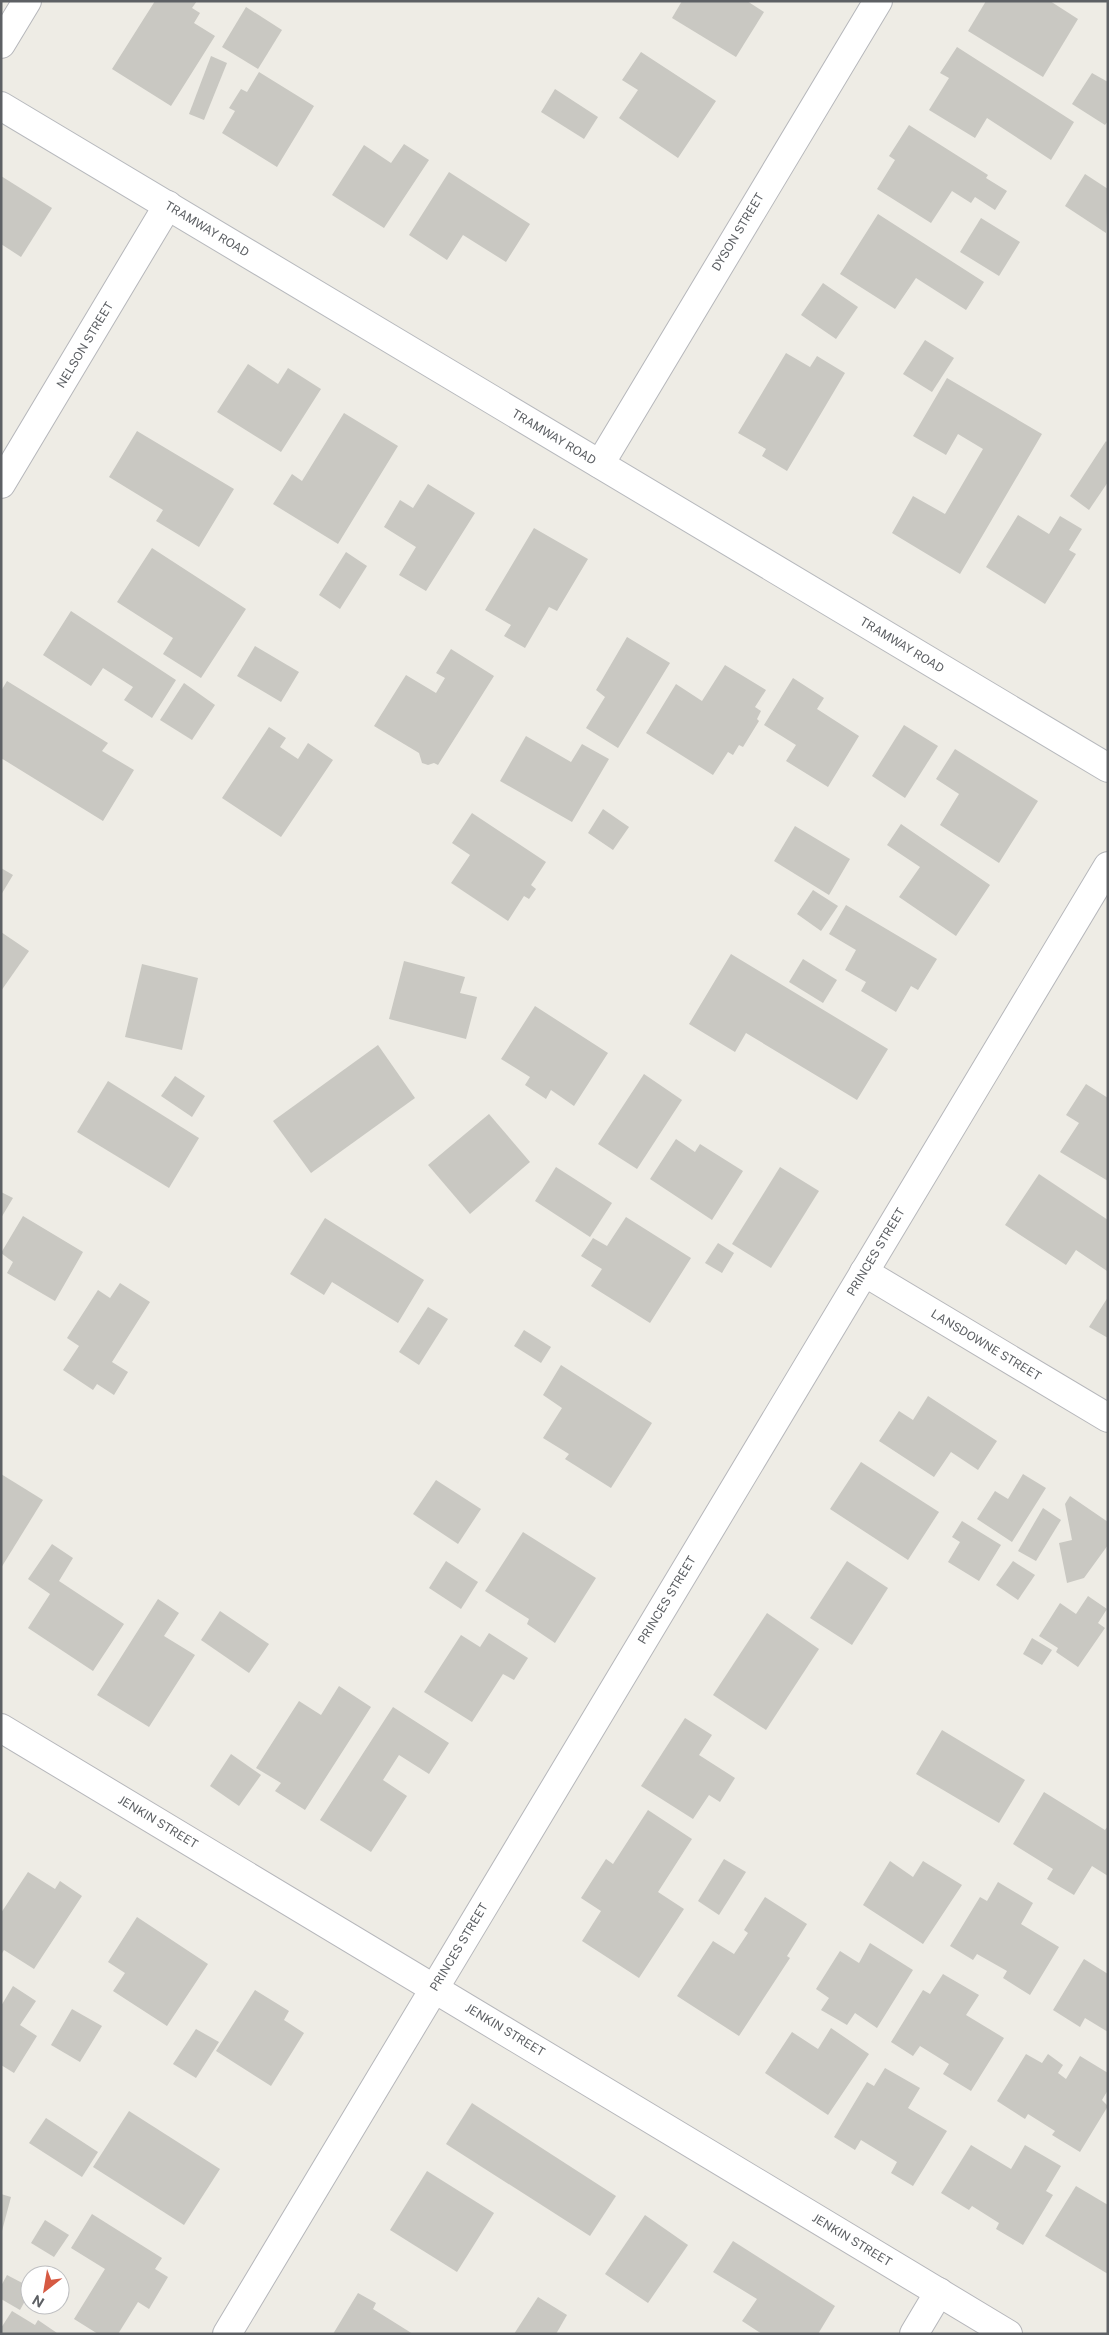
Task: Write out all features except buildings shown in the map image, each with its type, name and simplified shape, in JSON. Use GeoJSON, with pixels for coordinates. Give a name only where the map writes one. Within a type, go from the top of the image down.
{"type":"FeatureCollection","features":[{"type":"Feature","properties":{"kind":"street"},"geometry":{"type":"LineString","coordinates":[[1,44],[27,1]]}},
{"type":"Feature","properties":{"kind":"street","name":"DYSON STREET"},"geometry":{"type":"LineString","coordinates":[[600,464],[878,1]]}},
{"type":"Feature","properties":{"kind":"street","name":"TRAMWAY ROAD"},"geometry":{"type":"LineString","coordinates":[[1,106],[1108,768]]}},
{"type":"Feature","properties":{"kind":"street","name":"NELSON STREET"},"geometry":{"type":"LineString","coordinates":[[1,484],[168,205]]}},
{"type":"Feature","properties":{"kind":"street","name":"PRINCES STREET"},"geometry":{"type":"LineString","coordinates":[[227,2334],[1108,866]]}},
{"type":"Feature","properties":{"kind":"street","name":"LANSDOWNE STREET"},"geometry":{"type":"LineString","coordinates":[[864,1272],[1108,1418]]}},
{"type":"Feature","properties":{"kind":"street","name":"JENKIN STREET"},"geometry":{"type":"LineString","coordinates":[[1,1728],[1008,2334]]}},
{"type":"Feature","properties":{"kind":"street"},"geometry":{"type":"LineString","coordinates":[[914,2334],[939,2292]]}}]}
